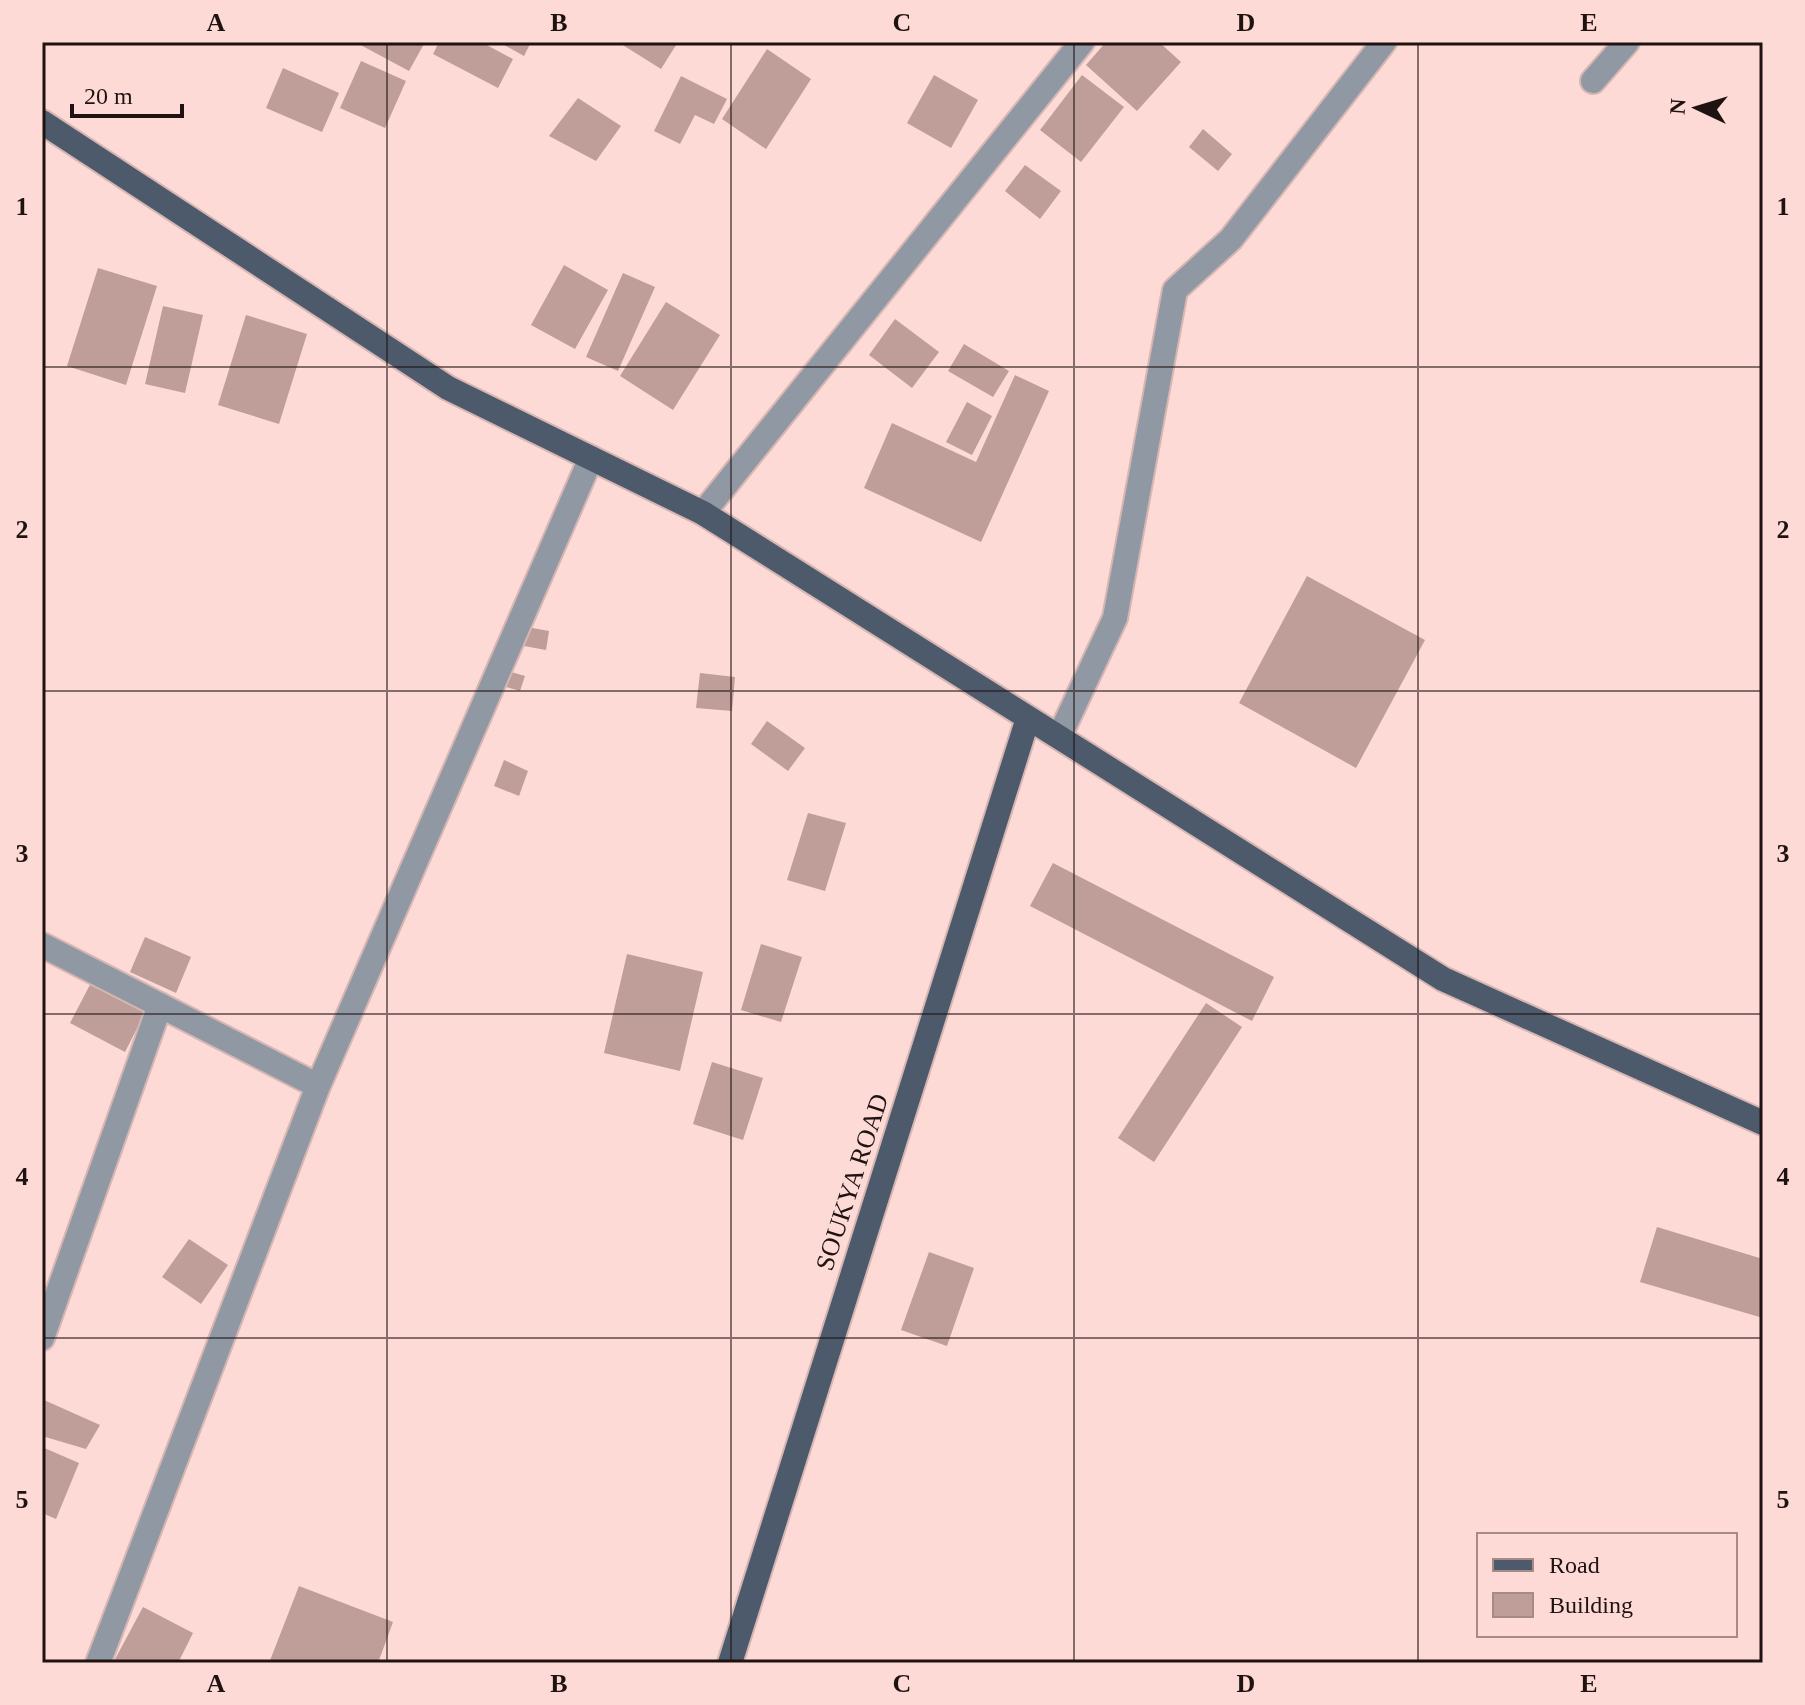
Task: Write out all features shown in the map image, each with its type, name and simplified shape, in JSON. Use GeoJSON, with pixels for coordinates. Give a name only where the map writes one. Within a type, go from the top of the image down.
{"type":"FeatureCollection","features":[{"type":"Feature","properties":{"kind":"main road"},"geometry":{"type":"LineString","coordinates":[[42,122],[448,388],[703,513],[1443,979],[1763,1123]]}},
{"type":"Feature","properties":{"kind":"main road","name":"SOUKYA ROAD"},"geometry":{"type":"LineString","coordinates":[[730,1663],[1028,718]]}},
{"type":"Feature","properties":{"kind":"street"},"geometry":{"type":"LineString","coordinates":[[703,513],[1082,42]]}},
{"type":"Feature","properties":{"kind":"street"},"geometry":{"type":"LineString","coordinates":[[1059,737],[1115,618],[1175,290],[1231,239],[1384,42]]}},
{"type":"Feature","properties":{"kind":"street"},"geometry":{"type":"LineString","coordinates":[[1593,81],[1627,42]]}},
{"type":"Feature","properties":{"kind":"street"},"geometry":{"type":"LineString","coordinates":[[98,1663],[318,1086],[591,458]]}},
{"type":"Feature","properties":{"kind":"street"},"geometry":{"type":"LineString","coordinates":[[42,945],[318,1086]]}},
{"type":"Feature","properties":{"kind":"street"},"geometry":{"type":"LineString","coordinates":[[42,1338],[160,1005]]}},
{"type":"Feature","properties":{"kind":"building"},"geometry":{"type":"Polygon","coordinates":[[[355,42],[425,42],[409,71],[355,42]]]}},
{"type":"Feature","properties":{"kind":"building"},"geometry":{"type":"Polygon","coordinates":[[[439,42],[481,42],[513,59],[498,88],[433,54],[439,42]]]}},
{"type":"Feature","properties":{"kind":"building"},"geometry":{"type":"Polygon","coordinates":[[[499,42],[531,42],[524,56],[499,42]]]}},
{"type":"Feature","properties":{"kind":"building"},"geometry":{"type":"Polygon","coordinates":[[[618,42],[678,42],[661,69],[618,42]]]}},
{"type":"Feature","properties":{"kind":"building"},"geometry":{"type":"Polygon","coordinates":[[[1106,42],[1159,42],[1181,62],[1137,111],[1086,65],[1106,42]]]}},
{"type":"Feature","properties":{"kind":"building"},"geometry":{"type":"Polygon","coordinates":[[[767,49],[811,79],[766,149],[722,119],[767,49]]]}},
{"type":"Feature","properties":{"kind":"building"},"geometry":{"type":"Polygon","coordinates":[[[361,61],[406,81],[385,128],[340,108],[361,61]]]}},
{"type":"Feature","properties":{"kind":"building"},"geometry":{"type":"Polygon","coordinates":[[[283,68],[339,93],[322,132],[266,108],[283,68]]]}},
{"type":"Feature","properties":{"kind":"building"},"geometry":{"type":"Polygon","coordinates":[[[934,75],[978,100],[951,148],[907,123],[934,75]]]}},
{"type":"Feature","properties":{"kind":"building"},"geometry":{"type":"Polygon","coordinates":[[[1082,75],[1124,107],[1081,162],[1040,130],[1082,75]]]}},
{"type":"Feature","properties":{"kind":"building"},"geometry":{"type":"Polygon","coordinates":[[[681,76],[727,99],[714,124],[695,115],[680,144],[654,131],[681,76]]]}},
{"type":"Feature","properties":{"kind":"building"},"geometry":{"type":"Polygon","coordinates":[[[578,98],[621,126],[596,161],[549,136],[578,98]]]}},
{"type":"Feature","properties":{"kind":"building"},"geometry":{"type":"Polygon","coordinates":[[[1203,129],[1232,154],[1218,171],[1189,147],[1203,129]]]}},
{"type":"Feature","properties":{"kind":"building"},"geometry":{"type":"Polygon","coordinates":[[[1025,165],[1061,191],[1040,219],[1005,191],[1025,165]]]}},
{"type":"Feature","properties":{"kind":"building"},"geometry":{"type":"Polygon","coordinates":[[[564,265],[608,290],[575,349],[531,325],[564,265]]]}},
{"type":"Feature","properties":{"kind":"building"},"geometry":{"type":"Polygon","coordinates":[[[98,268],[157,286],[126,385],[67,366],[98,268]]]}},
{"type":"Feature","properties":{"kind":"building"},"geometry":{"type":"Polygon","coordinates":[[[623,273],[655,287],[618,371],[586,357],[623,273]]]}},
{"type":"Feature","properties":{"kind":"building"},"geometry":{"type":"Polygon","coordinates":[[[666,302],[720,335],[673,410],[620,376],[666,302]]]}},
{"type":"Feature","properties":{"kind":"building"},"geometry":{"type":"Polygon","coordinates":[[[163,306],[203,315],[185,393],[145,384],[163,306]]]}},
{"type":"Feature","properties":{"kind":"building"},"geometry":{"type":"Polygon","coordinates":[[[246,315],[307,334],[279,424],[218,405],[246,315]]]}},
{"type":"Feature","properties":{"kind":"building"},"geometry":{"type":"Polygon","coordinates":[[[895,319],[939,352],[912,388],[869,355],[895,319]]]}},
{"type":"Feature","properties":{"kind":"building"},"geometry":{"type":"Polygon","coordinates":[[[964,344],[1009,371],[993,397],[948,371],[964,344]]]}},
{"type":"Feature","properties":{"kind":"building"},"geometry":{"type":"Polygon","coordinates":[[[1015,375],[1049,391],[981,542],[864,488],[892,423],[976,462],[1015,375]]]}},
{"type":"Feature","properties":{"kind":"building"},"geometry":{"type":"Polygon","coordinates":[[[967,402],[992,416],[972,455],[946,442],[967,402]]]}},
{"type":"Feature","properties":{"kind":"building"},"geometry":{"type":"Polygon","coordinates":[[[1307,576],[1425,640],[1356,768],[1239,703],[1307,576]]]}},
{"type":"Feature","properties":{"kind":"building"},"geometry":{"type":"Polygon","coordinates":[[[527,627],[549,631],[546,650],[524,646],[527,627]]]}},
{"type":"Feature","properties":{"kind":"building"},"geometry":{"type":"Polygon","coordinates":[[[505,670],[525,676],[520,691],[500,685],[505,670]]]}},
{"type":"Feature","properties":{"kind":"building"},"geometry":{"type":"Polygon","coordinates":[[[700,673],[735,677],[732,711],[696,708],[700,673]]]}},
{"type":"Feature","properties":{"kind":"building"},"geometry":{"type":"Polygon","coordinates":[[[767,721],[805,748],[788,771],[751,744],[767,721]]]}},
{"type":"Feature","properties":{"kind":"building"},"geometry":{"type":"Polygon","coordinates":[[[504,760],[528,771],[519,796],[494,786],[504,760]]]}},
{"type":"Feature","properties":{"kind":"building"},"geometry":{"type":"Polygon","coordinates":[[[808,813],[846,823],[825,891],[787,880],[808,813]]]}},
{"type":"Feature","properties":{"kind":"building"},"geometry":{"type":"Polygon","coordinates":[[[1053,863],[1274,977],[1252,1021],[1030,906],[1053,863]]]}},
{"type":"Feature","properties":{"kind":"building"},"geometry":{"type":"Polygon","coordinates":[[[145,937],[191,957],[176,993],[130,972],[145,937]]]}},
{"type":"Feature","properties":{"kind":"building"},"geometry":{"type":"Polygon","coordinates":[[[761,944],[802,957],[781,1022],[741,1010],[761,944]]]}},
{"type":"Feature","properties":{"kind":"building"},"geometry":{"type":"Polygon","coordinates":[[[627,954],[703,972],[680,1071],[604,1053],[627,954]]]}},
{"type":"Feature","properties":{"kind":"building"},"geometry":{"type":"Polygon","coordinates":[[[93,979],[148,1007],[125,1052],[70,1023],[93,979]]]}},
{"type":"Feature","properties":{"kind":"building"},"geometry":{"type":"Polygon","coordinates":[[[1206,1003],[1242,1027],[1154,1162],[1118,1138],[1206,1003]]]}},
{"type":"Feature","properties":{"kind":"building"},"geometry":{"type":"Polygon","coordinates":[[[712,1062],[763,1078],[743,1140],[693,1124],[712,1062]]]}},
{"type":"Feature","properties":{"kind":"building"},"geometry":{"type":"Polygon","coordinates":[[[1657,1227],[1763,1259],[1763,1318],[1640,1282],[1657,1227]]]}},
{"type":"Feature","properties":{"kind":"building"},"geometry":{"type":"Polygon","coordinates":[[[189,1239],[228,1265],[201,1304],[162,1277],[189,1239]]]}},
{"type":"Feature","properties":{"kind":"building"},"geometry":{"type":"Polygon","coordinates":[[[929,1252],[974,1268],[947,1346],[901,1330],[929,1252]]]}},
{"type":"Feature","properties":{"kind":"building"},"geometry":{"type":"Polygon","coordinates":[[[44,1400],[100,1425],[86,1449],[42,1436],[44,1400]]]}},
{"type":"Feature","properties":{"kind":"building"},"geometry":{"type":"Polygon","coordinates":[[[42,1447],[79,1463],[56,1519],[42,1513],[42,1447]]]}},
{"type":"Feature","properties":{"kind":"building"},"geometry":{"type":"Polygon","coordinates":[[[299,1586],[393,1622],[378,1663],[269,1663],[299,1586]]]}},
{"type":"Feature","properties":{"kind":"building"},"geometry":{"type":"Polygon","coordinates":[[[143,1607],[193,1633],[178,1663],[113,1663],[143,1607]]]}}]}
